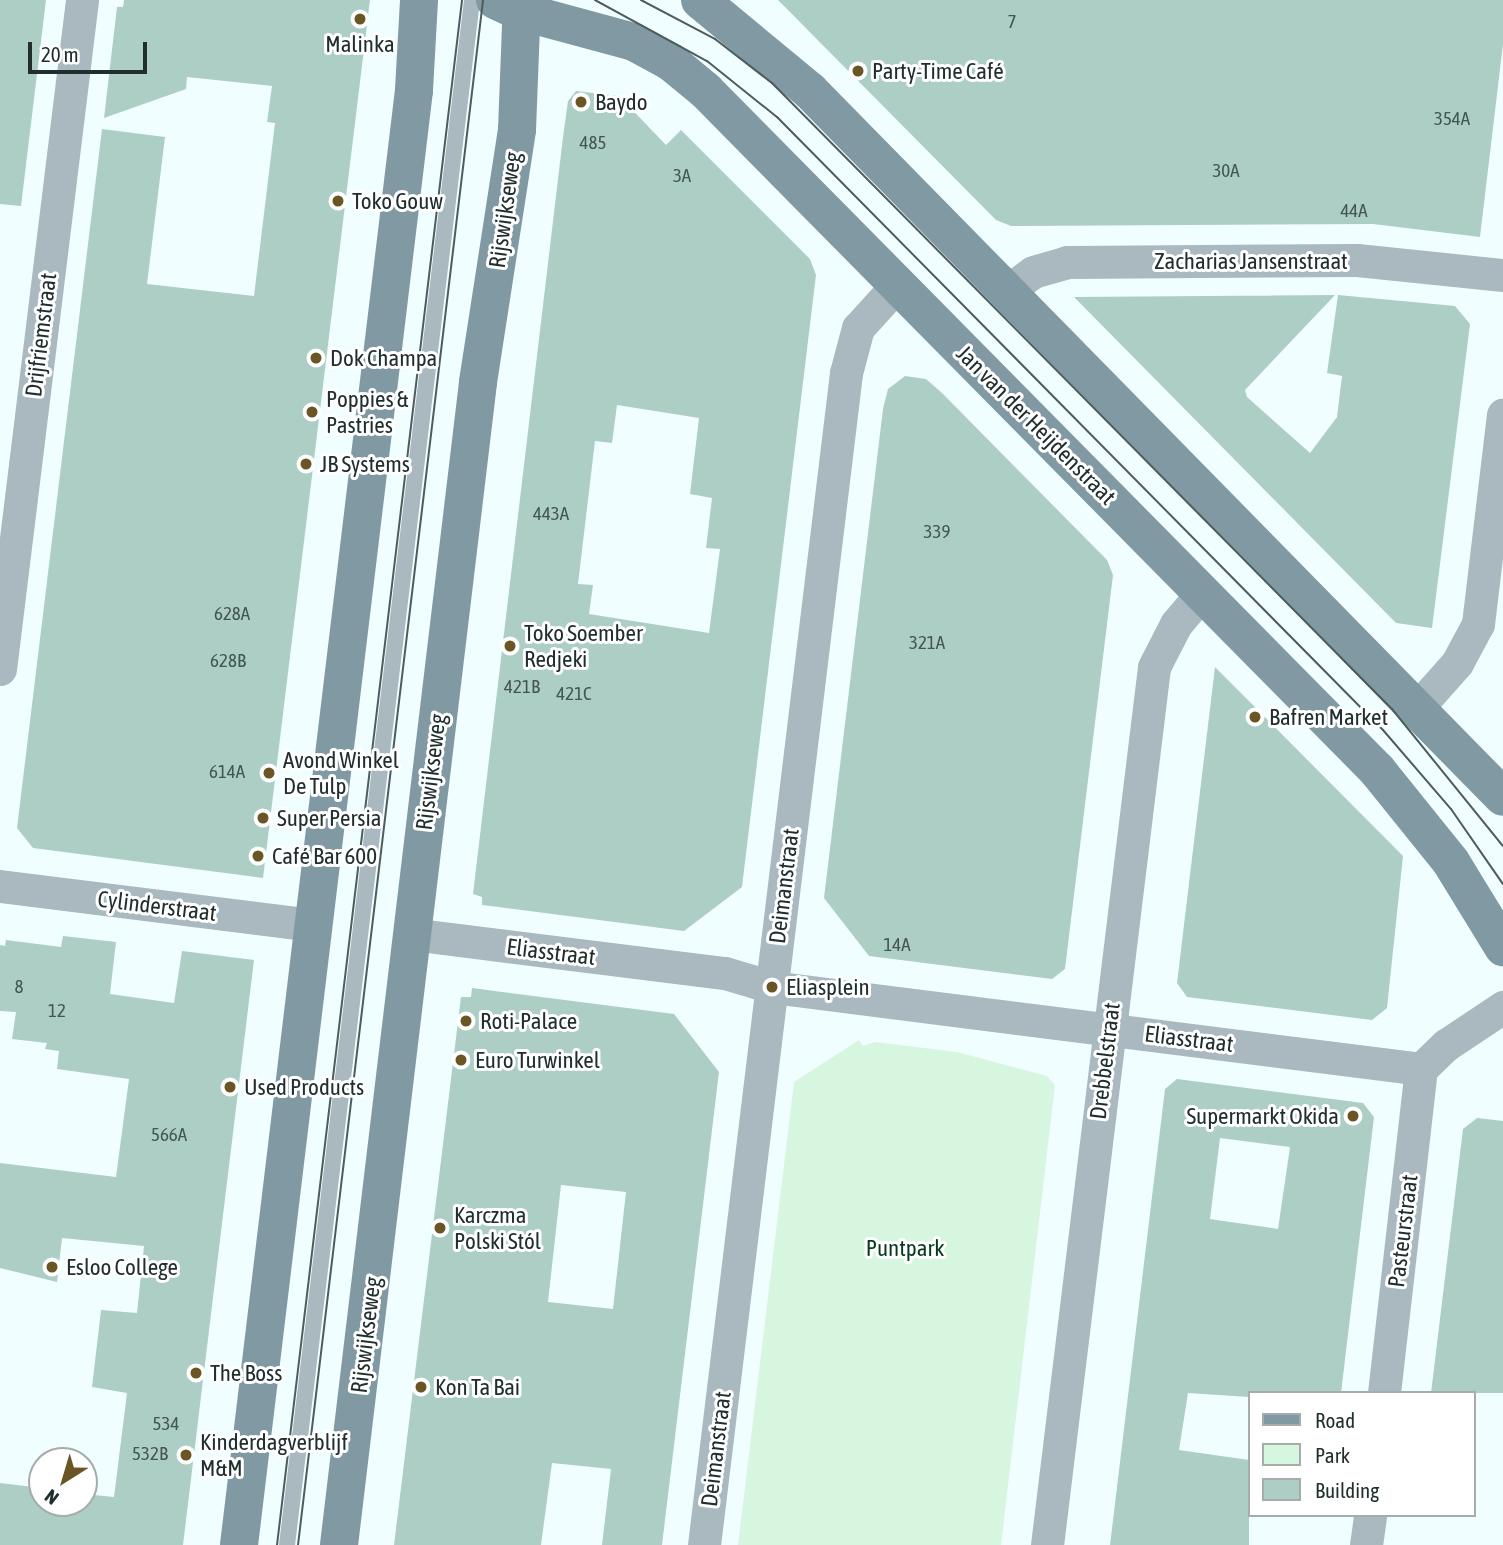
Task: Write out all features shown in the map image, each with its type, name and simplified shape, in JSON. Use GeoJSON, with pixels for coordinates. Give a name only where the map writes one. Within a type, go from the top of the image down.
{"type":"FeatureCollection","features":[{"type":"Feature","properties":{"kind":"main road"},"geometry":{"type":"LineString","coordinates":[[239,1545],[414,90],[419,0]]}},
{"type":"Feature","properties":{"kind":"main road","name":"Jan van der Heijdenstraat"},"geometry":{"type":"LineString","coordinates":[[513,4],[611,33],[671,62],[898,285],[1408,803],[1451,862],[1503,947]]}},
{"type":"Feature","properties":{"kind":"main road","name":"Rijswijkseweg"},"geometry":{"type":"LineString","coordinates":[[339,1545],[428,936],[478,382],[517,130],[513,4]]}},
{"type":"Feature","properties":{"kind":"main road"},"geometry":{"type":"LineString","coordinates":[[717,4],[810,92],[1503,796]]}},
{"type":"Feature","properties":{"kind":"street","name":"Drijfriemstraat"},"geometry":{"type":"LineString","coordinates":[[0,669],[82,0]]}},
{"type":"Feature","properties":{"kind":"street","name":"Zacharias Jansenstraat"},"geometry":{"type":"LineString","coordinates":[[1007,291],[1033,272],[1067,262],[1357,260],[1503,275]]}},
{"type":"Feature","properties":{"kind":"street","name":"Deimanstraat"},"geometry":{"type":"LineString","coordinates":[[704,1545],[850,351],[858,328],[898,285]]}},
{"type":"Feature","properties":{"kind":"street"},"geometry":{"type":"LineString","coordinates":[[1418,707],[1457,663],[1478,624],[1503,414]]}},
{"type":"Feature","properties":{"kind":"street","name":"Drebbelstraat"},"geometry":{"type":"LineString","coordinates":[[1047,1545],[1154,667],[1169,634],[1203,592]]}},
{"type":"Feature","properties":{"kind":"street","name":"Cylinderstraat"},"geometry":{"type":"LineString","coordinates":[[0,886],[314,925]]}},
{"type":"Feature","properties":{"kind":"street","name":"Eliasstraat"},"geometry":{"type":"LineString","coordinates":[[428,936],[691,969],[772,987],[1421,1069]]}},
{"type":"Feature","properties":{"kind":"street"},"geometry":{"type":"LineString","coordinates":[[1421,1069],[1446,1045],[1503,1007]]}},
{"type":"Feature","properties":{"kind":"street","name":"Pasteurstraat"},"geometry":{"type":"LineString","coordinates":[[1384,1391],[1421,1069]]}},
{"type":"Feature","properties":{"kind":"street"},"geometry":{"type":"LineString","coordinates":[[1366,1545],[1370,1517]]}},
{"type":"Feature","properties":{"kind":"lane"},"geometry":{"type":"LineString","coordinates":[[287,1545],[472,0]]}},
{"type":"Feature","properties":{"kind":"green space","name":"Puntpark"},"geometry":{"type":"Polygon","coordinates":[[[859,1040],[863,1046],[875,1042],[957,1052],[1047,1076],[1055,1085],[1001,1545],[738,1545],[794,1082],[859,1040]]]}},
{"type":"Feature","properties":{"kind":"building"},"geometry":{"type":"Polygon","coordinates":[[[0,0],[46,0],[21,206],[0,204],[0,0]]]}},
{"type":"Feature","properties":{"kind":"building"},"geometry":{"type":"Polygon","coordinates":[[[124,0],[370,0],[263,878],[33,848],[17,828],[102,129],[165,137],[147,284],[254,296],[275,123],[267,122],[272,86],[187,77],[186,89],[104,118],[117,7],[123,7],[124,0]]]}},
{"type":"Feature","properties":{"kind":"building"},"geometry":{"type":"Polygon","coordinates":[[[778,0],[1503,0],[1503,44],[1480,237],[1373,224],[1011,226],[996,220],[778,0]]]}},
{"type":"Feature","properties":{"kind":"building"},"geometry":{"type":"Polygon","coordinates":[[[576,91],[619,96],[666,145],[681,130],[810,259],[816,275],[742,887],[684,931],[482,905],[482,897],[473,894],[568,101],[576,91]],[[617,405],[612,443],[595,441],[578,584],[593,585],[589,614],[709,633],[720,549],[706,548],[712,498],[690,494],[699,418],[617,405]]]}},
{"type":"Feature","properties":{"kind":"building"},"geometry":{"type":"Polygon","coordinates":[[[1335,295],[1245,390],[1247,397],[1310,453],[1337,417],[1342,376],[1327,373],[1338,295],[1455,306],[1470,324],[1432,628],[1396,623],[1074,297],[1335,295]]]}},
{"type":"Feature","properties":{"kind":"building"},"geometry":{"type":"Polygon","coordinates":[[[905,376],[926,379],[942,393],[1107,560],[1113,575],[1065,969],[1052,979],[869,956],[824,898],[883,409],[888,389],[905,376]]]}},
{"type":"Feature","properties":{"kind":"building"},"geometry":{"type":"Polygon","coordinates":[[[1215,667],[1403,856],[1387,1008],[1372,1020],[1187,997],[1177,983],[1215,667]]]}},
{"type":"Feature","properties":{"kind":"building"},"geometry":{"type":"Polygon","coordinates":[[[63,936],[116,942],[110,994],[174,1003],[182,951],[254,960],[183,1545],[0,1545],[0,1483],[28,1486],[28,1517],[98,1517],[98,1495],[114,1497],[127,1393],[92,1387],[101,1310],[137,1313],[144,1246],[62,1238],[57,1282],[0,1268],[0,1163],[116,1177],[129,1079],[57,1069],[59,1051],[45,1049],[47,1043],[12,1039],[16,1012],[0,1011],[0,945],[5,946],[6,940],[61,947],[63,936]]]}},
{"type":"Feature","properties":{"kind":"building"},"geometry":{"type":"Polygon","coordinates":[[[472,988],[674,1014],[719,1072],[662,1545],[602,1545],[611,1469],[552,1463],[541,1545],[394,1545],[461,997],[471,997],[472,988]],[[561,1185],[548,1302],[613,1309],[626,1192],[561,1185]]]}},
{"type":"Feature","properties":{"kind":"building"},"geometry":{"type":"Polygon","coordinates":[[[1177,1079],[1363,1103],[1374,1117],[1341,1391],[1248,1391],[1248,1397],[1188,1393],[1179,1450],[1248,1460],[1249,1545],[1110,1545],[1165,1089],[1177,1079]],[[1220,1138],[1210,1219],[1278,1229],[1290,1147],[1220,1138]]]}},
{"type":"Feature","properties":{"kind":"building"},"geometry":{"type":"Polygon","coordinates":[[[1477,1118],[1503,1121],[1503,1393],[1431,1391],[1463,1129],[1477,1118]]]}},
{"type":"Feature","properties":{"kind":"tram line"},"geometry":{"type":"LineString","coordinates":[[277,1545],[462,0]]}},
{"type":"Feature","properties":{"kind":"tram line"},"geometry":{"type":"LineString","coordinates":[[298,1545],[483,0]]}},
{"type":"Feature","properties":{"kind":"tram line"},"geometry":{"type":"LineString","coordinates":[[595,0],[707,61],[777,117],[1383,730],[1451,809],[1503,884]]}},
{"type":"Feature","properties":{"kind":"tram line"},"geometry":{"type":"LineString","coordinates":[[641,0],[715,39],[772,83],[1392,709],[1503,846]]}},
{"type":"Feature","properties":{"kind":"place","name":"Malinka"},"geometry":{"type":"Point","coordinates":[360,19]}},
{"type":"Feature","properties":{"kind":"place","name":"Party-Time Café"},"geometry":{"type":"Point","coordinates":[858,71]}},
{"type":"Feature","properties":{"kind":"place","name":"Baydo"},"geometry":{"type":"Point","coordinates":[581,102]}},
{"type":"Feature","properties":{"kind":"place","name":"Toko Gouw"},"geometry":{"type":"Point","coordinates":[338,201]}},
{"type":"Feature","properties":{"kind":"place","name":"Dok Champa"},"geometry":{"type":"Point","coordinates":[316,358]}},
{"type":"Feature","properties":{"kind":"place","name":"Poppies & Pastries"},"geometry":{"type":"Point","coordinates":[312,412]}},
{"type":"Feature","properties":{"kind":"place","name":"JB Systems"},"geometry":{"type":"Point","coordinates":[306,464]}},
{"type":"Feature","properties":{"kind":"place","name":"Toko Soember Redjeki"},"geometry":{"type":"Point","coordinates":[510,646]}},
{"type":"Feature","properties":{"kind":"place","name":"Bafren Market"},"geometry":{"type":"Point","coordinates":[1255,717]}},
{"type":"Feature","properties":{"kind":"place","name":"Avond Winkel De Tulp"},"geometry":{"type":"Point","coordinates":[269,773]}},
{"type":"Feature","properties":{"kind":"place","name":"Super Persia"},"geometry":{"type":"Point","coordinates":[263,818]}},
{"type":"Feature","properties":{"kind":"place","name":"Café Bar 600"},"geometry":{"type":"Point","coordinates":[258,856]}},
{"type":"Feature","properties":{"kind":"place","name":"Eliasplein"},"geometry":{"type":"Point","coordinates":[772,987]}},
{"type":"Feature","properties":{"kind":"place","name":"Roti-Palace"},"geometry":{"type":"Point","coordinates":[466,1021]}},
{"type":"Feature","properties":{"kind":"place","name":"Euro Turwinkel"},"geometry":{"type":"Point","coordinates":[461,1060]}},
{"type":"Feature","properties":{"kind":"place","name":"Used Products"},"geometry":{"type":"Point","coordinates":[230,1087]}},
{"type":"Feature","properties":{"kind":"place","name":"Supermarkt Okida"},"geometry":{"type":"Point","coordinates":[1353,1116]}},
{"type":"Feature","properties":{"kind":"place","name":"Karczma Polski Stól"},"geometry":{"type":"Point","coordinates":[440,1228]}},
{"type":"Feature","properties":{"kind":"place","name":"Esloo College"},"geometry":{"type":"Point","coordinates":[52,1267]}},
{"type":"Feature","properties":{"kind":"place","name":"The Boss"},"geometry":{"type":"Point","coordinates":[196,1373]}},
{"type":"Feature","properties":{"kind":"place","name":"Kon Ta Bai"},"geometry":{"type":"Point","coordinates":[421,1387]}},
{"type":"Feature","properties":{"kind":"place","name":"Kinderdagverblijf M&M"},"geometry":{"type":"Point","coordinates":[186,1455]}}]}
